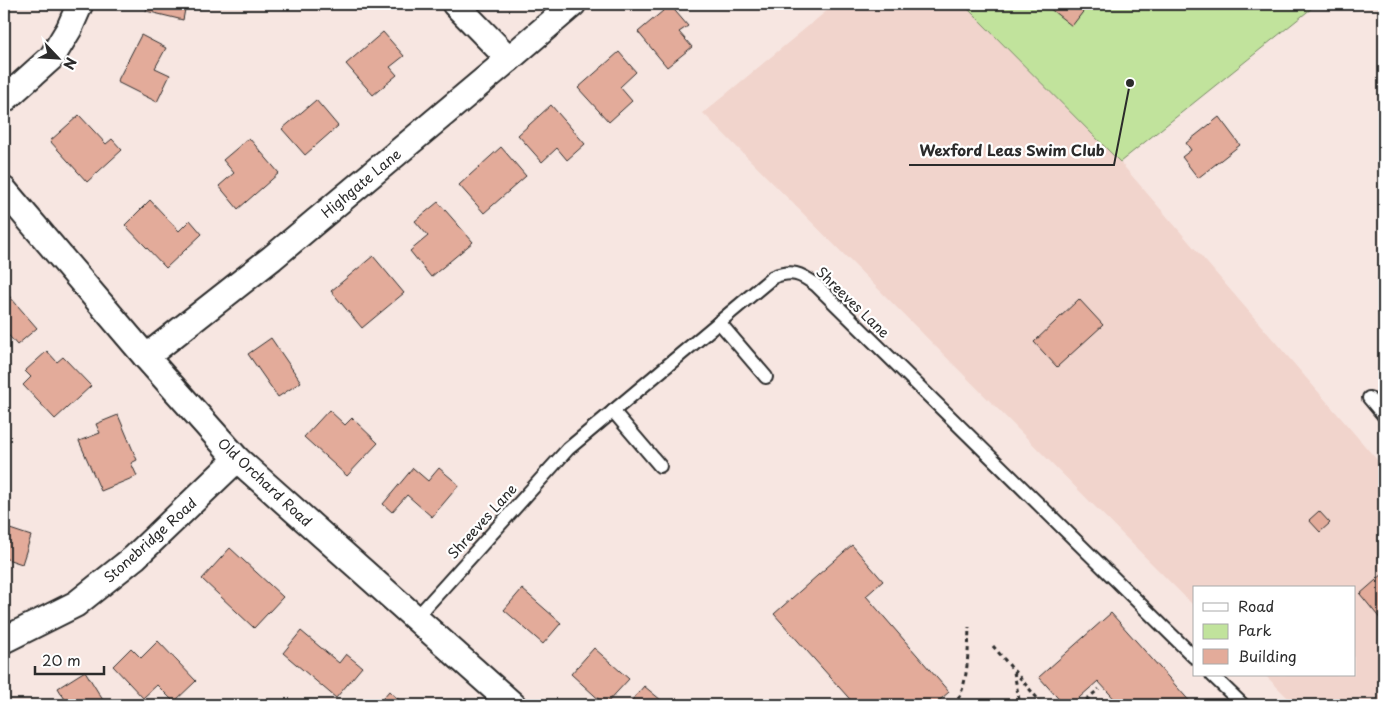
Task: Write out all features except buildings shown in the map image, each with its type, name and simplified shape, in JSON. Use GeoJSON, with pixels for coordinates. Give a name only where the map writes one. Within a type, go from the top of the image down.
{"type":"FeatureCollection","features":[{"type":"Feature","properties":{"kind":"street"},"geometry":{"type":"LineString","coordinates":[[4,100],[52,57],[69,29],[80,4]]}},
{"type":"Feature","properties":{"kind":"street"},"geometry":{"type":"LineString","coordinates":[[455,4],[509,59]]}},
{"type":"Feature","properties":{"kind":"street","name":"Highgate Lane"},"geometry":{"type":"LineString","coordinates":[[146,357],[272,258],[573,4]]}},
{"type":"Feature","properties":{"kind":"street","name":"Old Orchard Road"},"geometry":{"type":"LineString","coordinates":[[4,190],[146,357],[237,459],[513,705]]}},
{"type":"Feature","properties":{"kind":"street","name":"Stonebridge Road"},"geometry":{"type":"LineString","coordinates":[[4,640],[76,604],[135,557],[237,459]]}},
{"type":"Feature","properties":{"kind":"lane","name":"Shreeves Lane"},"geometry":{"type":"LineString","coordinates":[[415,618],[568,449],[773,277],[783,273],[793,273],[803,275],[816,285],[1193,657]]}},
{"type":"Feature","properties":{"kind":"lane"},"geometry":{"type":"LineString","coordinates":[[719,322],[766,377]]}},
{"type":"Feature","properties":{"kind":"lane"},"geometry":{"type":"LineString","coordinates":[[1369,398],[1384,416]]}},
{"type":"Feature","properties":{"kind":"lane"},"geometry":{"type":"LineString","coordinates":[[613,411],[660,466]]}},
{"type":"Feature","properties":{"kind":"lane"},"geometry":{"type":"LineString","coordinates":[[1213,676],[1243,705]]}},
{"type":"Feature","properties":{"kind":"path"},"geometry":{"type":"LineString","coordinates":[[953,705],[959,700],[963,689],[969,627]]}},
{"type":"Feature","properties":{"kind":"path"},"geometry":{"type":"LineString","coordinates":[[993,646],[1043,705]]}},
{"type":"Feature","properties":{"kind":"path"},"geometry":{"type":"LineString","coordinates":[[1014,672],[1020,705]]}},
{"type":"Feature","properties":{"kind":"path"},"geometry":{"type":"LineString","coordinates":[[1080,705],[1098,689]]}},
{"type":"Feature","properties":{"kind":"shaded area"},"geometry":{"type":"Polygon","coordinates":[[[835,4],[963,4],[1120,162],[1384,468],[1384,705],[1295,705],[1266,676],[1356,676],[1356,586],[1193,586],[1193,605],[703,113],[835,4]]]}},
{"type":"Feature","properties":{"kind":"green space"},"geometry":{"type":"Polygon","coordinates":[[[963,4],[1317,4],[1120,162],[963,4]]]}},
{"type":"Feature","properties":{"kind":"place","name":"Wexford Leas Swim Club"},"geometry":{"type":"Point","coordinates":[1130,83]}}]}
